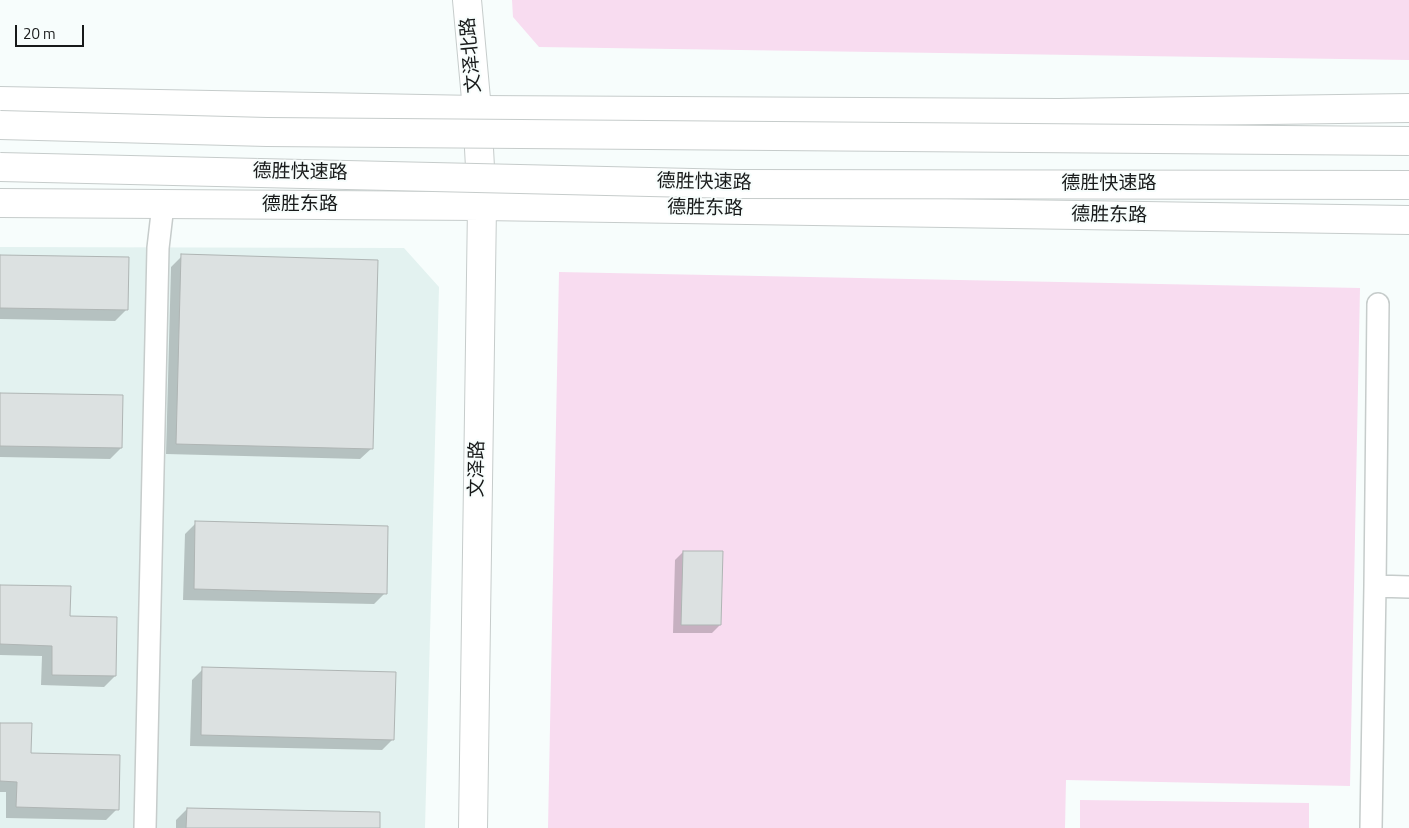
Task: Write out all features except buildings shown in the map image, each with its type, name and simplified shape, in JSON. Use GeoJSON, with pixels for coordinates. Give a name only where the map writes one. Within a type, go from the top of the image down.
{"type":"FeatureCollection","features":[{"type":"Feature","properties":{"kind":"main road","name":"文泽北路"},"geometry":{"type":"LineString","coordinates":[[467,0],[477,110]]}},
{"type":"Feature","properties":{"kind":"main road"},"geometry":{"type":"LineString","coordinates":[[0,101],[477,110],[1058,113],[1409,108]]}},
{"type":"Feature","properties":{"kind":"main road","name":"文泽路"},"geometry":{"type":"LineString","coordinates":[[473,828],[482,206],[477,110]]}},
{"type":"Feature","properties":{"kind":"main road"},"geometry":{"type":"LineString","coordinates":[[0,125],[277,132],[1409,141]]}},
{"type":"Feature","properties":{"kind":"main road","name":"德胜快速路"},"geometry":{"type":"LineString","coordinates":[[0,167],[736,184],[1409,186]]}},
{"type":"Feature","properties":{"kind":"main road","name":"德胜东路"},"geometry":{"type":"LineString","coordinates":[[0,203],[482,206],[1409,220]]}},
{"type":"Feature","properties":{"kind":"street"},"geometry":{"type":"LineString","coordinates":[[145,828],[158,248],[163,205]]}},
{"type":"Feature","properties":{"kind":"street"},"geometry":{"type":"LineString","coordinates":[[1371,828],[1378,304]]}},
{"type":"Feature","properties":{"kind":"street"},"geometry":{"type":"LineString","coordinates":[[1375,586],[1409,586]]}},
{"type":"Feature","properties":{"kind":"shaded area"},"geometry":{"type":"Polygon","coordinates":[[[512,0],[1409,0],[1409,60],[539,47],[513,17],[512,0]]]}},
{"type":"Feature","properties":{"kind":"shaded area"},"geometry":{"type":"Polygon","coordinates":[[[0,247],[404,248],[439,287],[425,828],[0,828],[0,247]]]}},
{"type":"Feature","properties":{"kind":"shaded area"},"geometry":{"type":"Polygon","coordinates":[[[559,272],[1360,288],[1350,786],[1066,780],[1065,828],[548,828],[559,272]]]}},
{"type":"Feature","properties":{"kind":"shaded area"},"geometry":{"type":"Polygon","coordinates":[[[1080,800],[1309,803],[1309,828],[1080,828],[1080,800]]]}}]}
